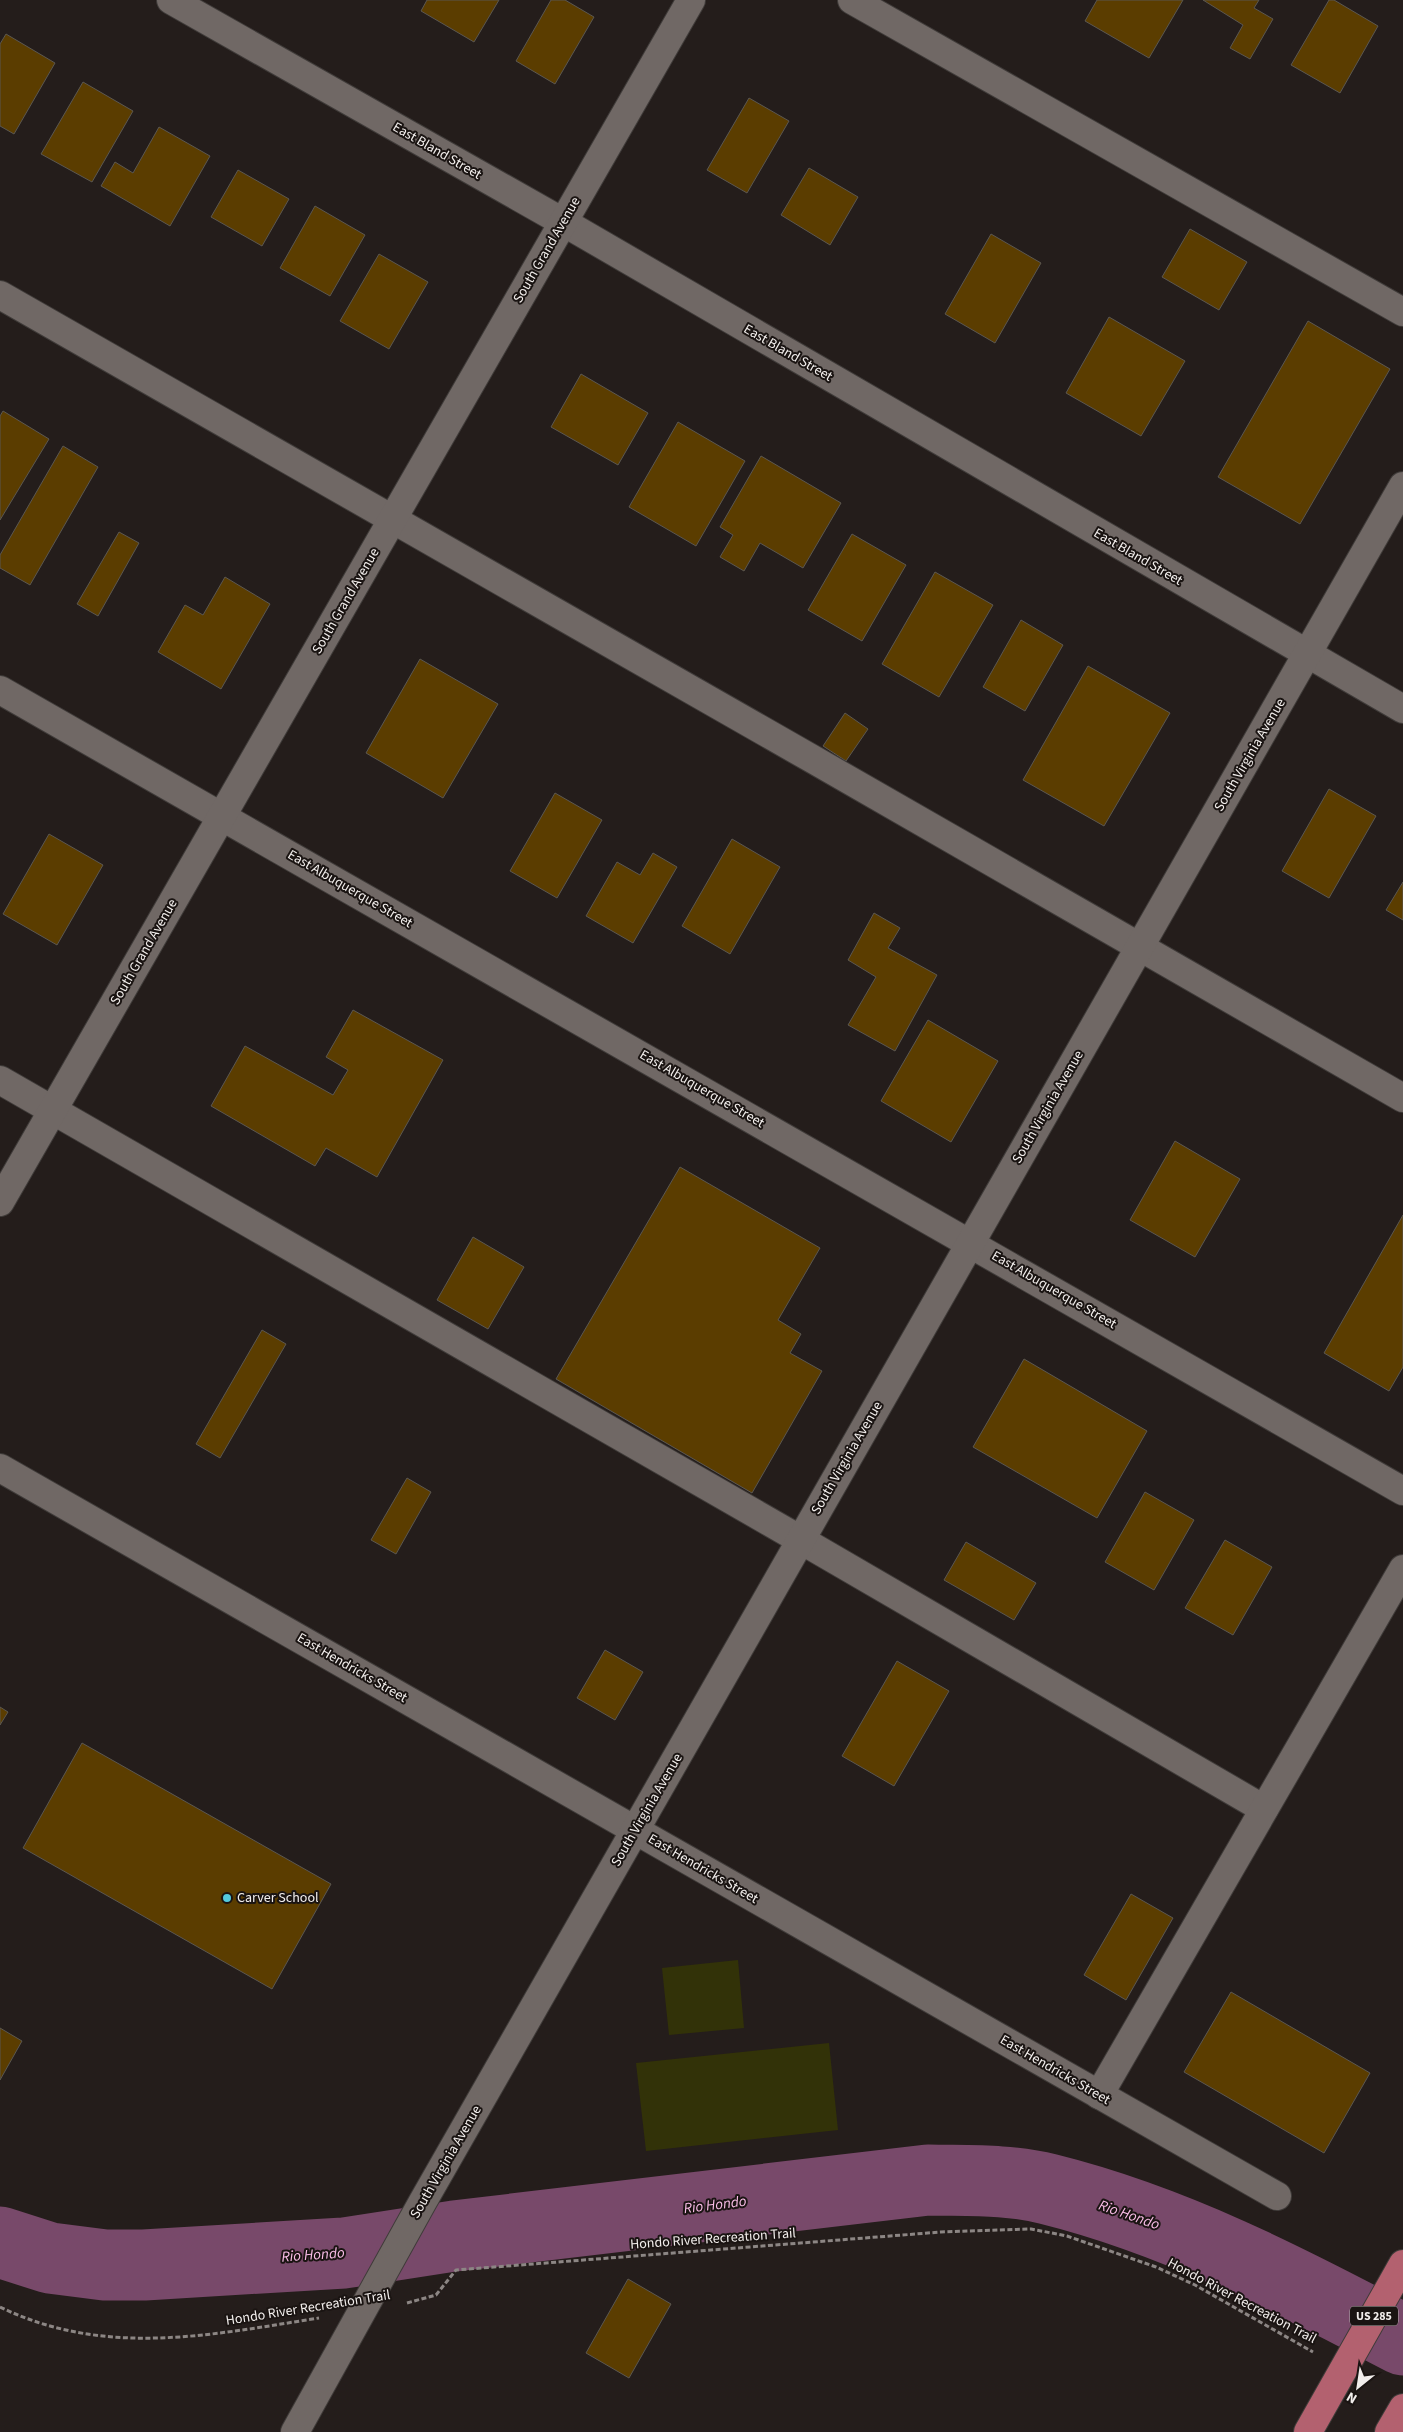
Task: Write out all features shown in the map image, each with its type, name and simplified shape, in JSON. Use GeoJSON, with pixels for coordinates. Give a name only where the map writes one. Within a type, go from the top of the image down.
{"type":"FeatureCollection","features":[{"type":"Feature","properties":{"kind":"main road","name":"US 285"},"geometry":{"type":"LineString","coordinates":[[1308,2432],[1402,2267]]}},
{"type":"Feature","properties":{"kind":"main road"},"geometry":{"type":"LineString","coordinates":[[1389,2432],[1403,2408]]}},
{"type":"Feature","properties":{"kind":"street","name":"East Bland Street"},"geometry":{"type":"LineString","coordinates":[[171,0],[563,222],[1403,709]]}},
{"type":"Feature","properties":{"kind":"street","name":"South Grand Avenue"},"geometry":{"type":"LineString","coordinates":[[0,1202],[691,0]]}},
{"type":"Feature","properties":{"kind":"street"},"geometry":{"type":"LineString","coordinates":[[852,0],[1403,312]]}},
{"type":"Feature","properties":{"kind":"street"},"geometry":{"type":"LineString","coordinates":[[0,295],[392,522],[1141,946],[1403,1098]]}},
{"type":"Feature","properties":{"kind":"street","name":"South Virginia Avenue"},"geometry":{"type":"LineString","coordinates":[[295,2432],[422,2203],[1403,486]]}},
{"type":"Feature","properties":{"kind":"street","name":"East Albuquerque Street"},"geometry":{"type":"LineString","coordinates":[[0,690],[1403,1491]]}},
{"type":"Feature","properties":{"kind":"street"},"geometry":{"type":"LineString","coordinates":[[0,1080],[801,1540],[1264,1809]]}},
{"type":"Feature","properties":{"kind":"street","name":"East Hendricks Street"},"geometry":{"type":"LineString","coordinates":[[0,1468],[1277,2196]]}},
{"type":"Feature","properties":{"kind":"street"},"geometry":{"type":"LineString","coordinates":[[1099,2095],[1403,1568]]}},
{"type":"Feature","properties":{"kind":"path","name":"Hondo River Recreation Trail"},"geometry":{"type":"LineString","coordinates":[[0,2307],[72,2333],[143,2340],[216,2334],[412,2302],[436,2295],[456,2270],[941,2232],[1031,2229],[1067,2236],[1156,2267],[1195,2285],[1345,2368]]}},
{"type":"Feature","properties":{"kind":"shaded area"},"geometry":{"type":"Polygon","coordinates":[[[738,1960],[744,2028],[669,2035],[662,1968],[738,1960]]]}},
{"type":"Feature","properties":{"kind":"shaded area"},"geometry":{"type":"Polygon","coordinates":[[[829,2043],[838,2130],[646,2151],[636,2063],[829,2043]]]}},
{"type":"Feature","properties":{"kind":"building"},"geometry":{"type":"Polygon","coordinates":[[[427,0],[499,0],[474,42],[421,11],[427,0]]]}},
{"type":"Feature","properties":{"kind":"building"},"geometry":{"type":"Polygon","coordinates":[[[551,0],[565,0],[594,17],[555,84],[516,61],[551,0]]]}},
{"type":"Feature","properties":{"kind":"building"},"geometry":{"type":"Polygon","coordinates":[[[1097,0],[1183,0],[1149,58],[1085,21],[1097,0]]]}},
{"type":"Feature","properties":{"kind":"building"},"geometry":{"type":"Polygon","coordinates":[[[1203,0],[1259,0],[1254,8],[1273,19],[1250,59],[1230,48],[1243,25],[1203,0]]]}},
{"type":"Feature","properties":{"kind":"building"},"geometry":{"type":"Polygon","coordinates":[[[1329,0],[1334,0],[1378,26],[1340,93],[1291,65],[1329,0]]]}},
{"type":"Feature","properties":{"kind":"building"},"geometry":{"type":"Polygon","coordinates":[[[6,34],[55,63],[14,134],[0,126],[0,44],[6,34]]]}},
{"type":"Feature","properties":{"kind":"building"},"geometry":{"type":"Polygon","coordinates":[[[83,82],[133,111],[92,182],[41,154],[83,82]]]}},
{"type":"Feature","properties":{"kind":"building"},"geometry":{"type":"Polygon","coordinates":[[[749,98],[789,121],[747,193],[707,170],[749,98]]]}},
{"type":"Feature","properties":{"kind":"building"},"geometry":{"type":"Polygon","coordinates":[[[159,127],[210,156],[170,226],[101,186],[115,162],[133,173],[159,127]]]}},
{"type":"Feature","properties":{"kind":"building"},"geometry":{"type":"Polygon","coordinates":[[[809,168],[858,197],[830,245],[781,215],[809,168]]]}},
{"type":"Feature","properties":{"kind":"building"},"geometry":{"type":"Polygon","coordinates":[[[238,170],[289,199],[262,246],[211,217],[238,170]]]}},
{"type":"Feature","properties":{"kind":"building"},"geometry":{"type":"Polygon","coordinates":[[[315,206],[365,235],[330,296],[280,268],[315,206]]]}},
{"type":"Feature","properties":{"kind":"building"},"geometry":{"type":"Polygon","coordinates":[[[1190,229],[1247,262],[1219,310],[1162,277],[1190,229]]]}},
{"type":"Feature","properties":{"kind":"building"},"geometry":{"type":"Polygon","coordinates":[[[991,234],[1041,263],[995,343],[945,314],[991,234]]]}},
{"type":"Feature","properties":{"kind":"building"},"geometry":{"type":"Polygon","coordinates":[[[379,254],[428,282],[389,349],[340,321],[379,254]]]}},
{"type":"Feature","properties":{"kind":"building"},"geometry":{"type":"Polygon","coordinates":[[[1109,317],[1185,361],[1141,436],[1066,393],[1109,317]]]}},
{"type":"Feature","properties":{"kind":"building"},"geometry":{"type":"Polygon","coordinates":[[[1308,321],[1390,369],[1300,524],[1218,477],[1308,321]]]}},
{"type":"Feature","properties":{"kind":"building"},"geometry":{"type":"Polygon","coordinates":[[[581,374],[648,413],[618,465],[551,427],[581,374]]]}},
{"type":"Feature","properties":{"kind":"building"},"geometry":{"type":"Polygon","coordinates":[[[3,411],[49,439],[0,520],[0,416],[3,411]]]}},
{"type":"Feature","properties":{"kind":"building"},"geometry":{"type":"Polygon","coordinates":[[[678,422],[745,461],[696,546],[629,507],[678,422]]]}},
{"type":"Feature","properties":{"kind":"building"},"geometry":{"type":"Polygon","coordinates":[[[63,446],[98,467],[30,585],[0,568],[0,555],[63,446]]]}},
{"type":"Feature","properties":{"kind":"building"},"geometry":{"type":"Polygon","coordinates":[[[761,456],[841,503],[803,568],[760,543],[744,571],[720,557],[733,535],[720,527],[761,456]]]}},
{"type":"Feature","properties":{"kind":"building"},"geometry":{"type":"Polygon","coordinates":[[[119,532],[139,543],[98,616],[77,604],[119,532]]]}},
{"type":"Feature","properties":{"kind":"building"},"geometry":{"type":"Polygon","coordinates":[[[852,534],[906,565],[862,641],[808,610],[852,534]]]}},
{"type":"Feature","properties":{"kind":"building"},"geometry":{"type":"Polygon","coordinates":[[[935,572],[993,605],[939,697],[882,664],[935,572]]]}},
{"type":"Feature","properties":{"kind":"building"},"geometry":{"type":"Polygon","coordinates":[[[225,577],[270,604],[221,689],[158,652],[185,605],[203,615],[225,577]]]}},
{"type":"Feature","properties":{"kind":"building"},"geometry":{"type":"Polygon","coordinates":[[[1021,620],[1063,645],[1025,711],[983,687],[1021,620]]]}},
{"type":"Feature","properties":{"kind":"building"},"geometry":{"type":"Polygon","coordinates":[[[420,659],[498,704],[443,798],[366,753],[420,659]]]}},
{"type":"Feature","properties":{"kind":"building"},"geometry":{"type":"Polygon","coordinates":[[[1088,666],[1170,713],[1104,826],[1023,780],[1088,666]]]}},
{"type":"Feature","properties":{"kind":"building"},"geometry":{"type":"Polygon","coordinates":[[[845,713],[868,729],[846,761],[823,746],[845,713]]]}},
{"type":"Feature","properties":{"kind":"building"},"geometry":{"type":"Polygon","coordinates":[[[1329,789],[1376,816],[1329,898],[1282,871],[1329,789]]]}},
{"type":"Feature","properties":{"kind":"building"},"geometry":{"type":"Polygon","coordinates":[[[555,793],[602,820],[557,898],[510,871],[555,793]]]}},
{"type":"Feature","properties":{"kind":"building"},"geometry":{"type":"Polygon","coordinates":[[[49,834],[103,865],[57,945],[3,914],[49,834]]]}},
{"type":"Feature","properties":{"kind":"building"},"geometry":{"type":"Polygon","coordinates":[[[732,839],[780,867],[730,954],[682,926],[732,839]]]}},
{"type":"Feature","properties":{"kind":"building"},"geometry":{"type":"Polygon","coordinates":[[[653,853],[677,867],[633,943],[586,916],[617,862],[640,875],[653,853]]]}},
{"type":"Feature","properties":{"kind":"building"},"geometry":{"type":"Polygon","coordinates":[[[1403,882],[1403,920],[1386,910],[1403,882]]]}},
{"type":"Feature","properties":{"kind":"building"},"geometry":{"type":"Polygon","coordinates":[[[874,913],[900,928],[888,948],[937,975],[895,1051],[848,1025],[876,977],[848,960],[874,913]]]}},
{"type":"Feature","properties":{"kind":"building"},"geometry":{"type":"Polygon","coordinates":[[[353,1010],[443,1060],[377,1177],[326,1148],[315,1166],[211,1106],[245,1046],[333,1095],[348,1070],[326,1057],[353,1010]]]}},
{"type":"Feature","properties":{"kind":"building"},"geometry":{"type":"Polygon","coordinates":[[[928,1020],[998,1061],[951,1142],[881,1101],[928,1020]]]}},
{"type":"Feature","properties":{"kind":"building"},"geometry":{"type":"Polygon","coordinates":[[[1175,1141],[1240,1179],[1195,1257],[1130,1220],[1175,1141]]]}},
{"type":"Feature","properties":{"kind":"building"},"geometry":{"type":"Polygon","coordinates":[[[680,1167],[820,1248],[778,1320],[801,1334],[790,1353],[822,1371],[752,1493],[556,1379],[680,1167]]]}},
{"type":"Feature","properties":{"kind":"building"},"geometry":{"type":"Polygon","coordinates":[[[1403,1215],[1403,1367],[1389,1391],[1324,1353],[1403,1215]]]}},
{"type":"Feature","properties":{"kind":"building"},"geometry":{"type":"Polygon","coordinates":[[[473,1237],[524,1267],[488,1329],[437,1300],[473,1237]]]}},
{"type":"Feature","properties":{"kind":"building"},"geometry":{"type":"Polygon","coordinates":[[[262,1330],[286,1344],[220,1458],[196,1444],[262,1330]]]}},
{"type":"Feature","properties":{"kind":"building"},"geometry":{"type":"Polygon","coordinates":[[[1024,1359],[1147,1431],[1097,1518],[973,1447],[1024,1359]]]}},
{"type":"Feature","properties":{"kind":"building"},"geometry":{"type":"Polygon","coordinates":[[[407,1478],[431,1492],[396,1554],[371,1540],[407,1478]]]}},
{"type":"Feature","properties":{"kind":"building"},"geometry":{"type":"Polygon","coordinates":[[[1145,1492],[1194,1520],[1154,1590],[1105,1562],[1145,1492]]]}},
{"type":"Feature","properties":{"kind":"building"},"geometry":{"type":"Polygon","coordinates":[[[1225,1540],[1272,1567],[1233,1635],[1185,1608],[1225,1540]]]}},
{"type":"Feature","properties":{"kind":"building"},"geometry":{"type":"Polygon","coordinates":[[[966,1542],[1036,1583],[1014,1620],[944,1580],[966,1542]]]}},
{"type":"Feature","properties":{"kind":"building"},"geometry":{"type":"Polygon","coordinates":[[[605,1650],[643,1672],[615,1720],[577,1698],[605,1650]]]}},
{"type":"Feature","properties":{"kind":"building"},"geometry":{"type":"Polygon","coordinates":[[[897,1661],[949,1691],[894,1786],[842,1756],[897,1661]]]}},
{"type":"Feature","properties":{"kind":"building"},"geometry":{"type":"Polygon","coordinates":[[[0,1707],[8,1712],[0,1725],[0,1707]]]}},
{"type":"Feature","properties":{"kind":"building"},"geometry":{"type":"Polygon","coordinates":[[[82,1743],[331,1884],[272,1989],[23,1848],[82,1743]]]}},
{"type":"Feature","properties":{"kind":"building"},"geometry":{"type":"Polygon","coordinates":[[[1131,1894],[1173,1918],[1126,2000],[1084,1975],[1131,1894]]]}},
{"type":"Feature","properties":{"kind":"building"},"geometry":{"type":"Polygon","coordinates":[[[1231,1992],[1370,2073],[1324,2153],[1184,2072],[1231,1992]]]}},
{"type":"Feature","properties":{"kind":"building"},"geometry":{"type":"Polygon","coordinates":[[[0,2028],[22,2041],[0,2080],[0,2028]]]}},
{"type":"Feature","properties":{"kind":"building"},"geometry":{"type":"Polygon","coordinates":[[[628,2279],[671,2304],[629,2378],[586,2353],[628,2279]]]}},
{"type":"Feature","properties":{"kind":"waterway","name":"Rio Hondo"},"geometry":{"type":"LineString","coordinates":[[0,2242],[50,2258],[105,2265],[144,2265],[344,2253],[454,2236],[928,2180],[1003,2182],[1048,2189],[1140,2217],[1274,2274],[1403,2340]]}},
{"type":"Feature","properties":{"kind":"place","name":"Carver School"},"geometry":{"type":"Point","coordinates":[227,1898]}}]}
